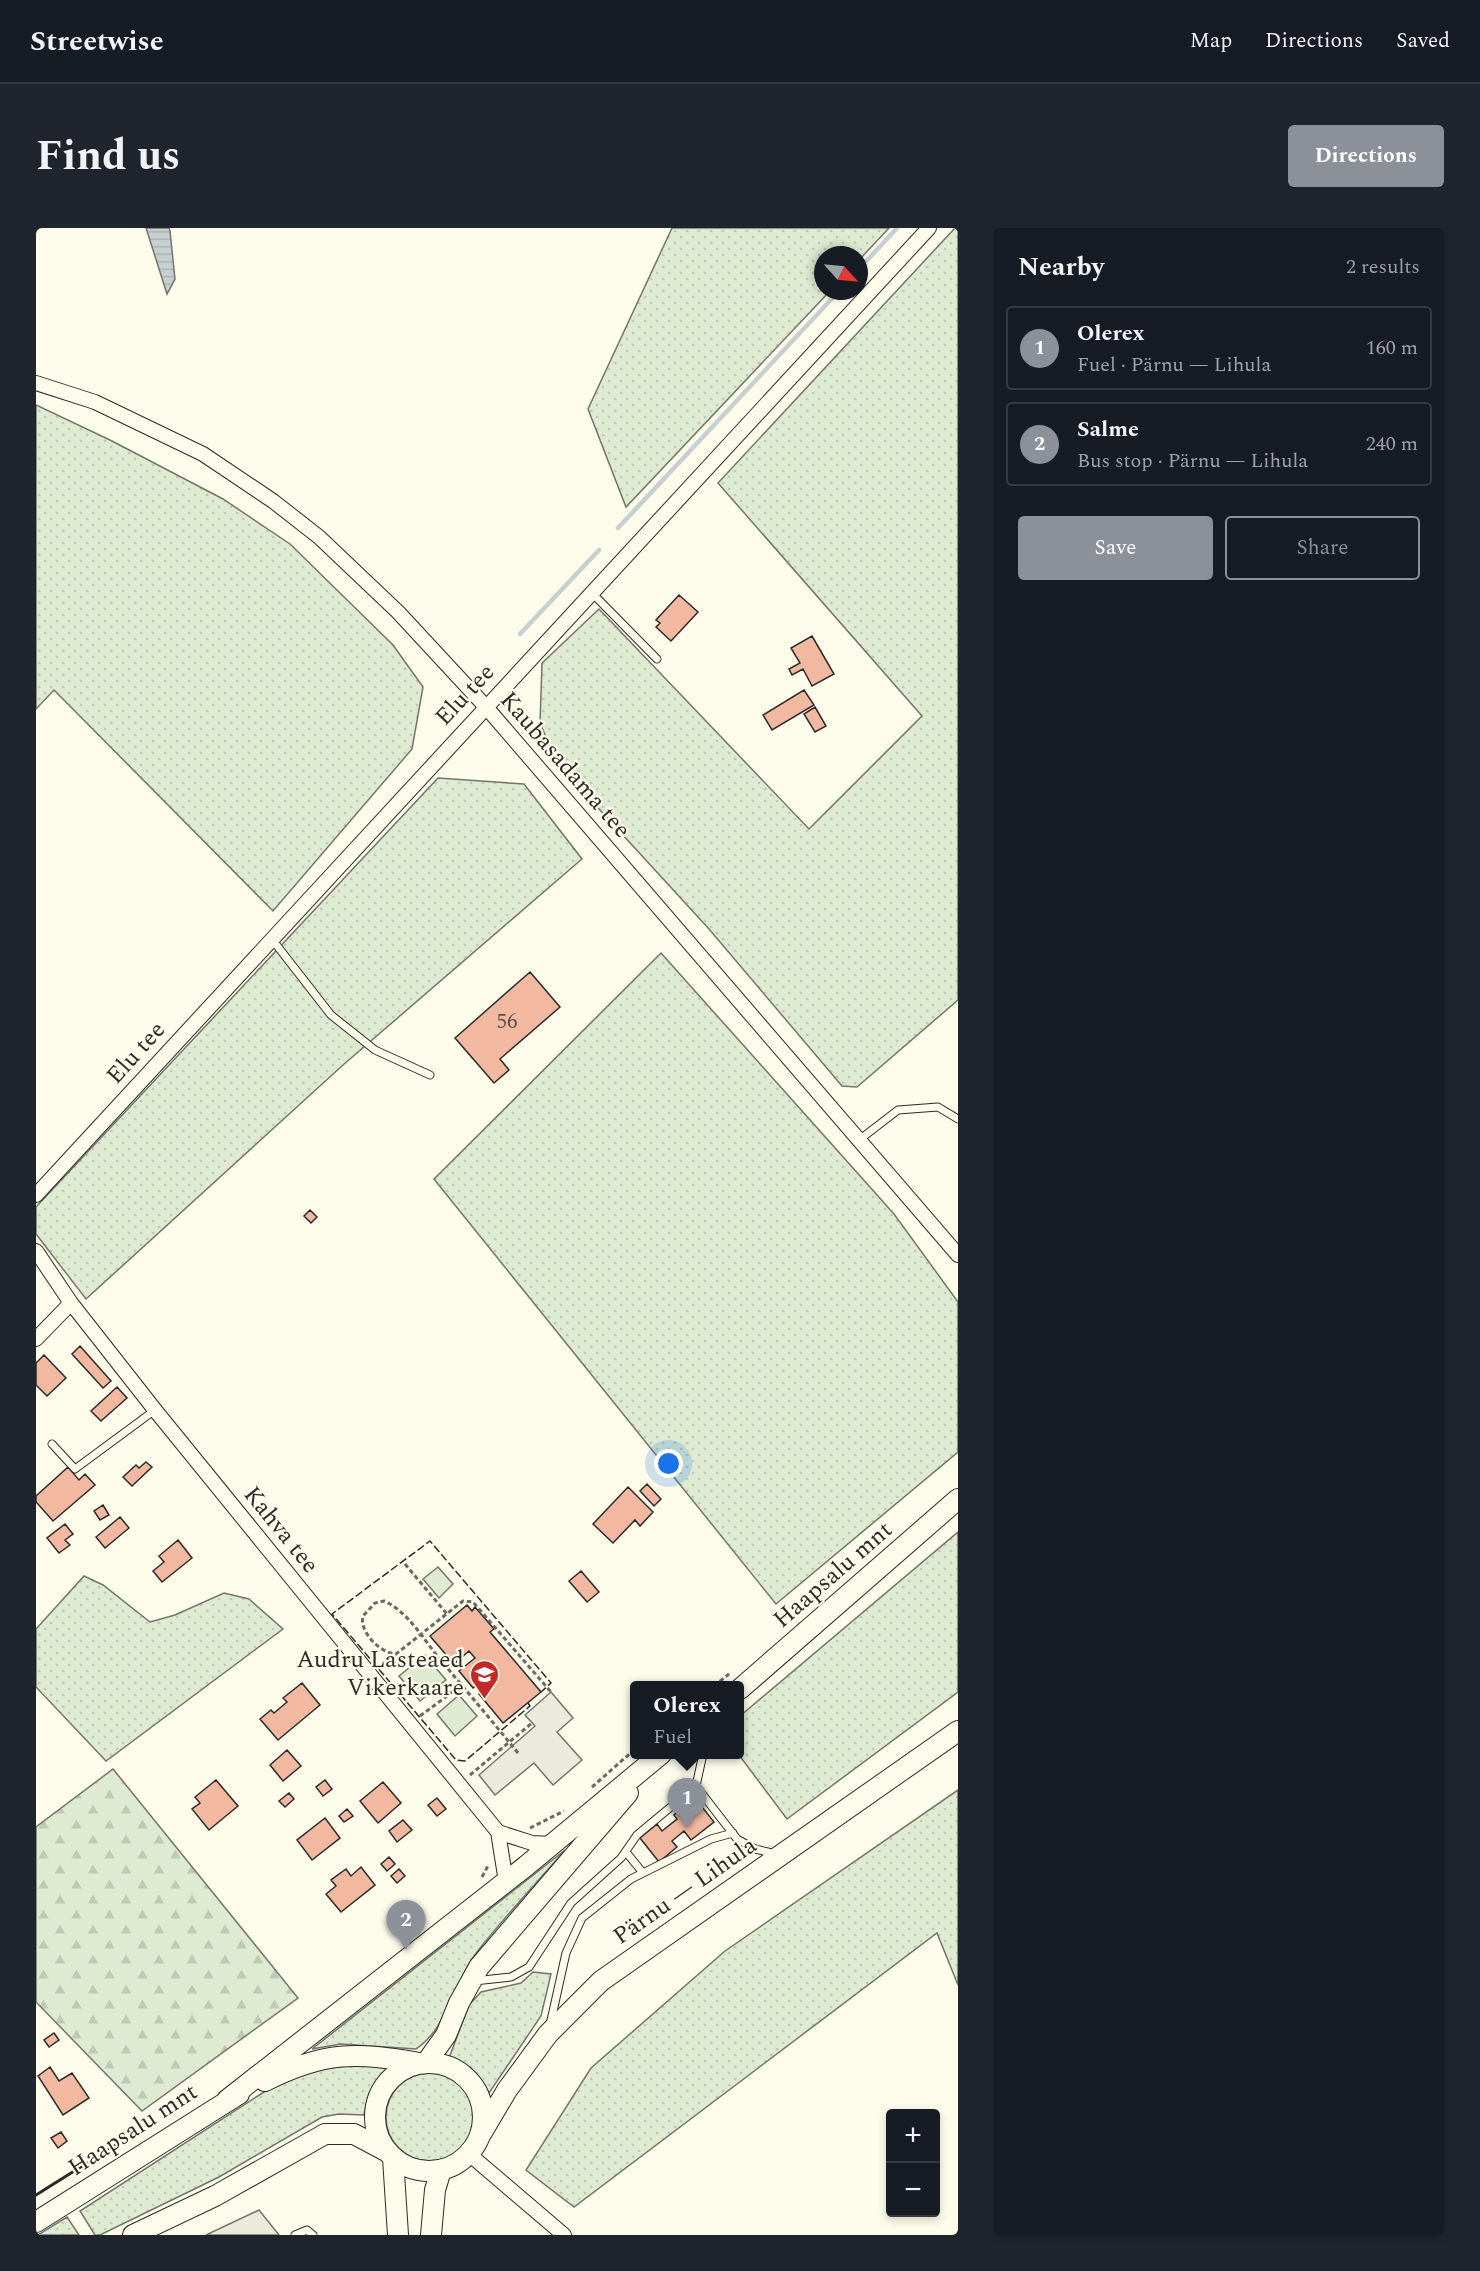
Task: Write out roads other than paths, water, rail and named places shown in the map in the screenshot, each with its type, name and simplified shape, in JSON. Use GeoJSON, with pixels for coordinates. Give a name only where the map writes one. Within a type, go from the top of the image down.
{"type":"FeatureCollection","features":[{"type":"Feature","properties":{"kind":"main road","name":"Haapsalu mnt"},"geometry":{"type":"LineString","coordinates":[[744,1686],[958,1499]]}},
{"type":"Feature","properties":{"kind":"main road","name":"Pärnu — Lihula"},"geometry":{"type":"LineString","coordinates":[[481,2134],[507,2090],[548,2034],[601,1981],[958,1731]]}},
{"type":"Feature","properties":{"kind":"main road"},"geometry":{"type":"LineString","coordinates":[[227,2100],[506,1882],[656,1759]]}},
{"type":"Feature","properties":{"kind":"main road"},"geometry":{"type":"LineString","coordinates":[[398,2235],[390,2154],[375,2126],[378,2098],[396,2074],[423,2063],[446,2035],[470,1982],[490,1953],[658,1759]]}},
{"type":"Feature","properties":{"kind":"main road"},"geometry":{"type":"LineString","coordinates":[[133,2235],[215,2196],[325,2134],[335,2132],[354,2134],[413,2169],[441,2170],[454,2165],[469,2154],[481,2134],[482,2105],[474,2086],[449,2066],[370,2056],[328,2057],[285,2071],[227,2100]]}},
{"type":"Feature","properties":{"kind":"main road","name":"Haapsalu mnt"},"geometry":{"type":"LineString","coordinates":[[36,2222],[227,2100]]}},
{"type":"Feature","properties":{"kind":"main road"},"geometry":{"type":"LineString","coordinates":[[431,2235],[435,2190],[441,2170]]}},
{"type":"Feature","properties":{"kind":"street","name":"Elu tee"},"geometry":{"type":"LineString","coordinates":[[36,1195],[929,228]]}},
{"type":"Feature","properties":{"kind":"street","name":"Kaubasadama tee"},"geometry":{"type":"LineString","coordinates":[[36,382],[94,402],[202,454],[273,501],[319,537],[398,612],[486,706],[957,1252]]}},
{"type":"Feature","properties":{"kind":"street","name":"Kahva tee"},"geometry":{"type":"LineString","coordinates":[[36,1251],[70,1303],[155,1410],[498,1832],[516,1839],[553,1844]]}},
{"type":"Feature","properties":{"kind":"street"},"geometry":{"type":"LineString","coordinates":[[36,1339],[70,1303]]}},
{"type":"Feature","properties":{"kind":"street"},"geometry":{"type":"LineString","coordinates":[[498,1832],[506,1882]]}},
{"type":"Feature","properties":{"kind":"street"},"geometry":{"type":"LineString","coordinates":[[469,2154],[564,2235]]}},
{"type":"Feature","properties":{"kind":"lane"},"geometry":{"type":"LineString","coordinates":[[591,592],[657,659]]}},
{"type":"Feature","properties":{"kind":"lane"},"geometry":{"type":"LineString","coordinates":[[271,938],[331,1015],[375,1050],[430,1075]]}},
{"type":"Feature","properties":{"kind":"lane"},"geometry":{"type":"LineString","coordinates":[[859,1140],[898,1110],[938,1107],[958,1119]]}},
{"type":"Feature","properties":{"kind":"lane"},"geometry":{"type":"LineString","coordinates":[[52,1444],[75,1469],[155,1410]]}},
{"type":"Feature","properties":{"kind":"lane"},"geometry":{"type":"LineString","coordinates":[[470,1982],[511,1977],[529,1967],[571,1903],[626,1852],[637,1835],[696,1786],[702,1759]]}},
{"type":"Feature","properties":{"kind":"lane"},"geometry":{"type":"LineString","coordinates":[[696,1786],[737,1839],[755,1849],[782,1855]]}},
{"type":"Feature","properties":{"kind":"lane"},"geometry":{"type":"LineString","coordinates":[[548,2034],[555,1992],[566,1953],[582,1918],[631,1879],[711,1839],[733,1833]]}},
{"type":"Feature","properties":{"kind":"lane"},"geometry":{"type":"LineString","coordinates":[[626,1852],[643,1873]]}},
{"type":"Feature","properties":{"kind":"lane"},"geometry":{"type":"LineString","coordinates":[[295,2235],[307,2230],[313,2235]]}},
{"type":"Feature","properties":{"kind":"waterway"},"geometry":{"type":"LineString","coordinates":[[868,259],[897,228]]}},
{"type":"Feature","properties":{"kind":"waterway"},"geometry":{"type":"LineString","coordinates":[[618,528],[831,300]]}},
{"type":"Feature","properties":{"kind":"waterway"},"geometry":{"type":"LineString","coordinates":[[520,634],[599,550]]}},
{"type":"Feature","properties":{"kind":"place","name":"Audru Lasteaed Vikerkaare"},"geometry":{"type":"Point","coordinates":[485,1700]}},
{"type":"Feature","properties":{"kind":"place","name":"Olerex"},"geometry":{"type":"Point","coordinates":[687,1828]}},
{"type":"Feature","properties":{"kind":"place","name":"Salme"},"geometry":{"type":"Point","coordinates":[406,1950]}}]}
